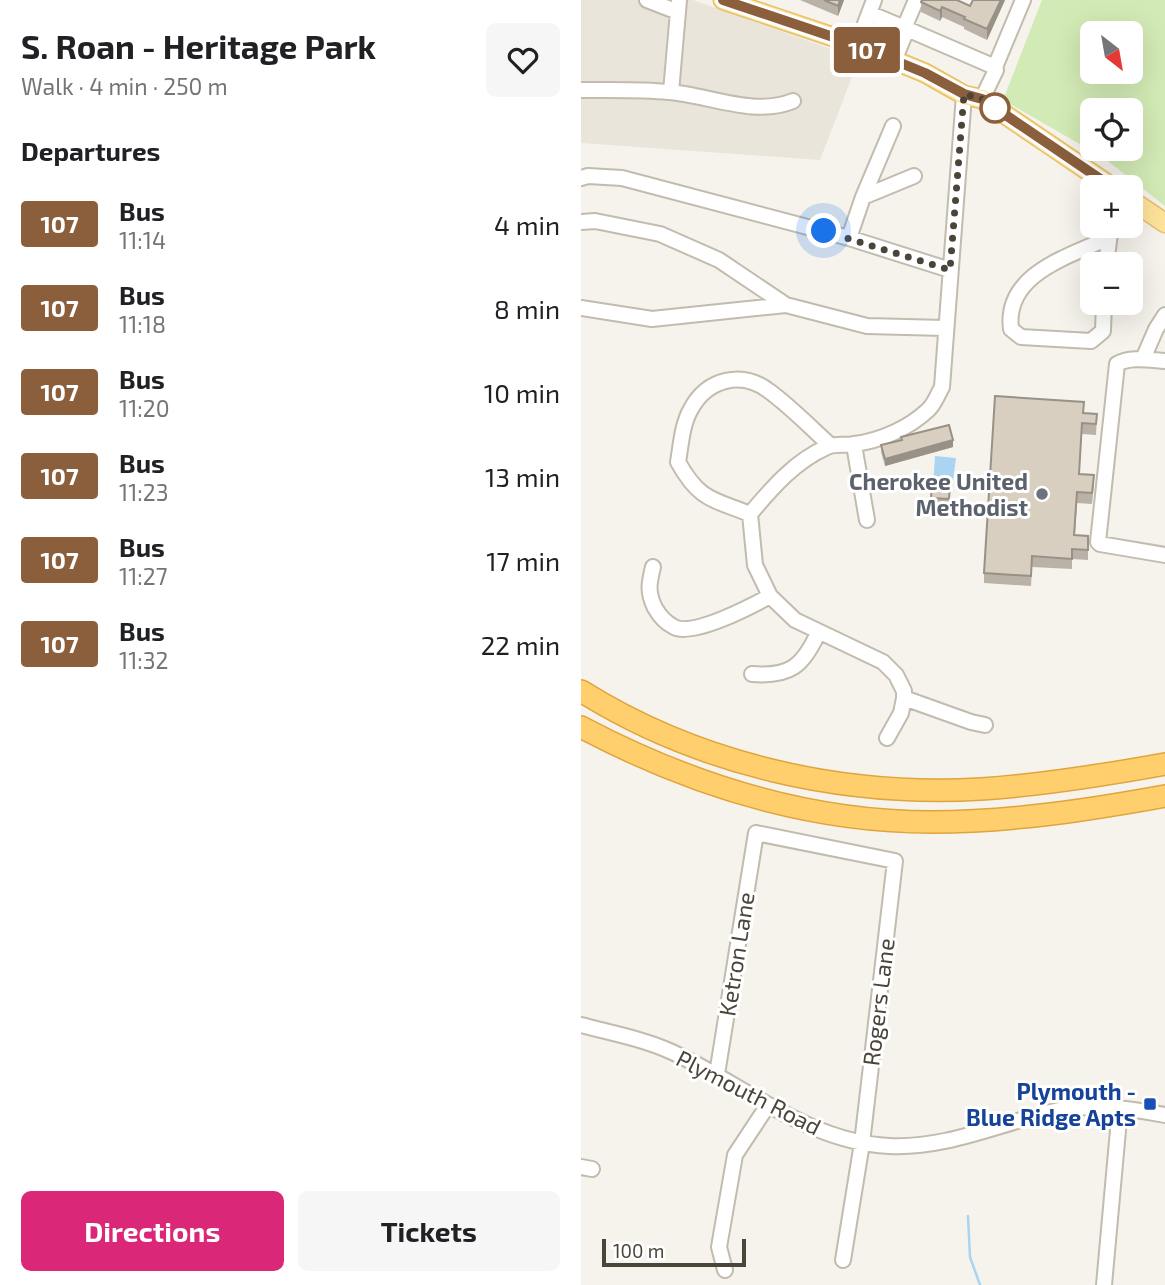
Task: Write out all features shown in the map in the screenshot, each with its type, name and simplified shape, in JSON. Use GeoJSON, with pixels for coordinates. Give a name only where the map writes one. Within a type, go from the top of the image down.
{"type":"FeatureCollection","features":[{"type":"Feature","properties":{"kind":"highway"},"geometry":{"type":"LineString","coordinates":[[581,691],[671,738],[723,756],[775,771],[873,788],[923,790],[1027,786],[1165,764]]}},
{"type":"Feature","properties":{"kind":"highway"},"geometry":{"type":"LineString","coordinates":[[581,727],[637,756],[684,776],[740,794],[781,804],[879,819],[931,822],[1028,817],[1165,796]]}},
{"type":"Feature","properties":{"kind":"main road"},"geometry":{"type":"LineString","coordinates":[[723,0],[857,45],[925,73],[964,94],[982,99],[1094,175]]}},
{"type":"Feature","properties":{"kind":"main road"},"geometry":{"type":"LineString","coordinates":[[1143,208],[1165,223]]}},
{"type":"Feature","properties":{"kind":"street"},"geometry":{"type":"LineString","coordinates":[[647,0],[679,6],[671,92]]}},
{"type":"Feature","properties":{"kind":"street"},"geometry":{"type":"LineString","coordinates":[[894,61],[916,0]]}},
{"type":"Feature","properties":{"kind":"street"},"geometry":{"type":"LineString","coordinates":[[982,99],[1023,0]]}},
{"type":"Feature","properties":{"kind":"street"},"geometry":{"type":"LineString","coordinates":[[857,45],[871,6],[906,27],[995,67]]}},
{"type":"Feature","properties":{"kind":"street"},"geometry":{"type":"LineString","coordinates":[[581,90],[671,92],[778,107],[793,101]]}},
{"type":"Feature","properties":{"kind":"street"},"geometry":{"type":"LineString","coordinates":[[887,738],[901,713],[904,698],[904,691],[896,675],[883,662],[795,621],[770,596],[755,565],[750,514],[793,468],[830,445],[854,444],[881,438],[905,426],[930,409],[942,387],[964,94]]}},
{"type":"Feature","properties":{"kind":"street"},"geometry":{"type":"LineString","coordinates":[[849,238],[893,126]]}},
{"type":"Feature","properties":{"kind":"street"},"geometry":{"type":"LineString","coordinates":[[863,197],[913,176]]}},
{"type":"Feature","properties":{"kind":"street"},"geometry":{"type":"LineString","coordinates":[[581,178],[622,178],[849,238],[950,270]]}},
{"type":"Feature","properties":{"kind":"street"},"geometry":{"type":"LineString","coordinates":[[581,222],[596,221],[660,234],[719,260],[786,305],[867,326],[945,328]]}},
{"type":"Feature","properties":{"kind":"street"},"geometry":{"type":"LineString","coordinates":[[1098,238],[1037,272],[1022,285],[1015,298],[1010,320],[1011,329],[1021,337],[1091,341],[1103,331],[1104,315]]}},
{"type":"Feature","properties":{"kind":"street"},"geometry":{"type":"LineString","coordinates":[[581,308],[652,319],[786,305]]}},
{"type":"Feature","properties":{"kind":"street"},"geometry":{"type":"LineString","coordinates":[[1143,359],[1165,315]]}},
{"type":"Feature","properties":{"kind":"street"},"geometry":{"type":"LineString","coordinates":[[1165,361],[1143,359],[1121,361],[1117,364],[1098,542],[1165,555]]}},
{"type":"Feature","properties":{"kind":"street"},"geometry":{"type":"LineString","coordinates":[[750,514],[701,494],[689,482],[678,462],[691,409],[702,395],[717,383],[743,377],[768,389],[830,445]]}},
{"type":"Feature","properties":{"kind":"street"},"geometry":{"type":"LineString","coordinates":[[854,444],[867,520]]}},
{"type":"Feature","properties":{"kind":"street"},"geometry":{"type":"LineString","coordinates":[[653,567],[647,587],[652,602],[659,615],[674,628],[685,629],[720,620],[770,596]]}},
{"type":"Feature","properties":{"kind":"street"},"geometry":{"type":"LineString","coordinates":[[752,674],[781,673],[795,666],[808,655],[818,633]]}},
{"type":"Feature","properties":{"kind":"street"},"geometry":{"type":"LineString","coordinates":[[904,698],[971,722],[985,724]]}},
{"type":"Feature","properties":{"kind":"street","name":"Rogers Lane"},"geometry":{"type":"LineString","coordinates":[[756,833],[895,861],[862,1143],[843,1260]]}},
{"type":"Feature","properties":{"kind":"street","name":"Ketron Lane"},"geometry":{"type":"LineString","coordinates":[[717,1074],[756,833]]}},
{"type":"Feature","properties":{"kind":"street","name":"Plymouth Road"},"geometry":{"type":"LineString","coordinates":[[581,1025],[669,1050],[810,1126],[862,1143],[910,1146],[933,1143],[1066,1109],[1120,1108],[1165,1115]]}},
{"type":"Feature","properties":{"kind":"street"},"geometry":{"type":"LineString","coordinates":[[725,1270],[719,1247],[735,1155],[768,1105]]}},
{"type":"Feature","properties":{"kind":"street"},"geometry":{"type":"LineString","coordinates":[[1104,1285],[1120,1108]]}},
{"type":"Feature","properties":{"kind":"shaded area"},"geometry":{"type":"Polygon","coordinates":[[[581,0],[693,0],[859,59],[820,160],[581,143],[581,0]]]}},
{"type":"Feature","properties":{"kind":"green space"},"geometry":{"type":"Polygon","coordinates":[[[1042,0],[1165,0],[1165,206],[1143,189],[1143,175],[1126,175],[1108,161],[1143,161],[1143,98],[1080,98],[1080,144],[1003,100],[1042,0]]]}},
{"type":"Feature","properties":{"kind":"water"},"geometry":{"type":"Polygon","coordinates":[[[935,456],[956,458],[952,489],[933,487],[935,456]]]}},
{"type":"Feature","properties":{"kind":"building"},"geometry":{"type":"Polygon","coordinates":[[[824,0],[840,0],[838,6],[824,0]]]}},
{"type":"Feature","properties":{"kind":"building"},"geometry":{"type":"Polygon","coordinates":[[[957,0],[970,6],[973,0],[1001,0],[987,29],[942,7],[940,11],[921,2],[957,0]]]}},
{"type":"Feature","properties":{"kind":"building","name":"Cherokee United Methodist"},"geometry":{"type":"Polygon","coordinates":[[[995,396],[1084,402],[1083,413],[1097,414],[1096,424],[1082,423],[1079,474],[1094,475],[1092,493],[1077,492],[1074,535],[1088,536],[1088,550],[1072,549],[1072,559],[1032,556],[1031,576],[984,573],[995,396]]]}},
{"type":"Feature","properties":{"kind":"building"},"geometry":{"type":"Polygon","coordinates":[[[949,425],[953,440],[885,459],[881,445],[949,425]]]}},
{"type":"Feature","properties":{"kind":"building"},"geometry":{"type":"Polygon","coordinates":[[[932,483],[950,485],[949,499],[931,498],[932,483]]]}},
{"type":"Feature","properties":{"kind":"waterway"},"geometry":{"type":"LineString","coordinates":[[968,1216],[970,1257],[980,1285]]}},
{"type":"Feature","properties":{"kind":"bus line","name":"107"},"geometry":{"type":"LineString","coordinates":[[723,0],[857,45],[925,73],[964,94],[982,99],[1094,175]]}},
{"type":"Feature","properties":{"kind":"place","name":"Cherokee United Methodist"},"geometry":{"type":"Point","coordinates":[1042,494]}},
{"type":"Feature","properties":{"kind":"place","name":"Plymouth - Blue Ridge Apts"},"geometry":{"type":"Point","coordinates":[1150,1104]}},
{"type":"Feature","properties":{"kind":"route"},"geometry":{"type":"LineString","coordinates":[[824,231],[950,270],[964,94],[982,99],[1003,114],[995,108]]}}]}
